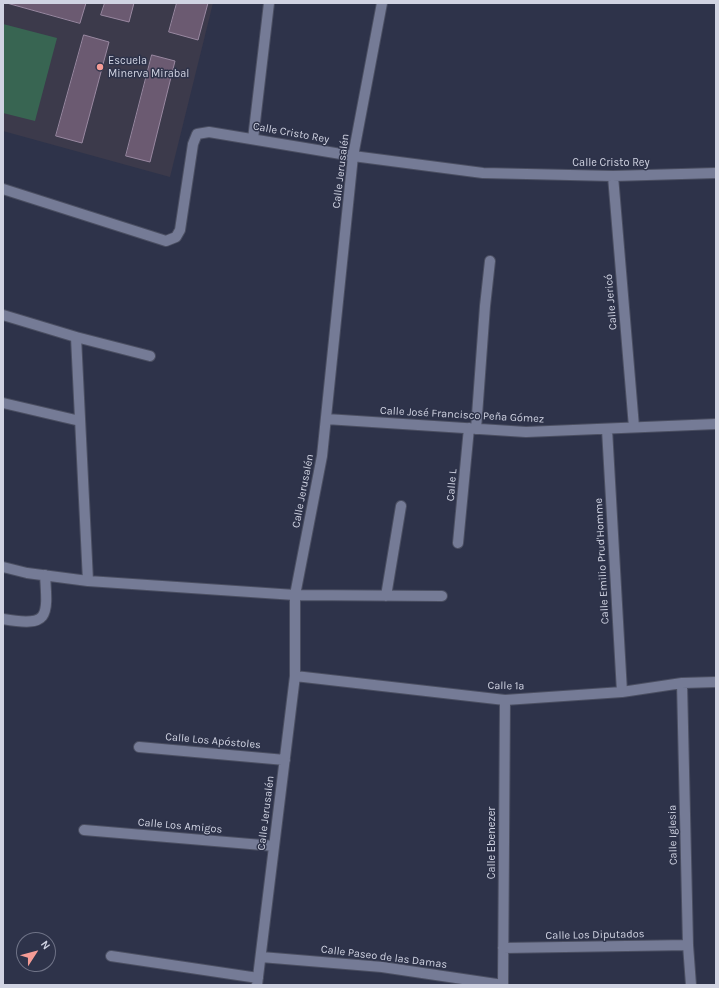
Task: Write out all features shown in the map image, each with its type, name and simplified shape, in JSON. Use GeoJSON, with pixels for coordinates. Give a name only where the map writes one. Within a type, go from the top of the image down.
{"type":"FeatureCollection","features":[{"type":"Feature","properties":{"kind":"street"},"geometry":{"type":"LineString","coordinates":[[253,139],[269,3]]}},
{"type":"Feature","properties":{"kind":"street","name":"Calle Jerusalén"},"geometry":{"type":"LineString","coordinates":[[257,981],[295,676],[295,595],[322,456],[353,156],[382,3]]}},
{"type":"Feature","properties":{"kind":"street","name":"Calle Cristo Rey"},"geometry":{"type":"LineString","coordinates":[[3,189],[166,242],[176,238],[180,230],[193,144],[197,134],[209,132],[353,156],[483,173],[613,176],[716,173]]}},
{"type":"Feature","properties":{"kind":"street","name":"Calle Jericó"},"geometry":{"type":"LineString","coordinates":[[613,176],[634,426]]}},
{"type":"Feature","properties":{"kind":"street","name":"Calle L"},"geometry":{"type":"LineString","coordinates":[[458,543],[473,428],[490,261]]}},
{"type":"Feature","properties":{"kind":"street"},"geometry":{"type":"LineString","coordinates":[[3,315],[76,337],[150,356]]}},
{"type":"Feature","properties":{"kind":"street"},"geometry":{"type":"LineString","coordinates":[[76,337],[88,581]]}},
{"type":"Feature","properties":{"kind":"street"},"geometry":{"type":"LineString","coordinates":[[3,403],[80,421]]}},
{"type":"Feature","properties":{"kind":"street","name":"Calle José Francisco Peña Gómez"},"geometry":{"type":"LineString","coordinates":[[326,419],[526,432],[607,429],[634,426],[716,424]]}},
{"type":"Feature","properties":{"kind":"street","name":"Calle Emilio Prud'Homme"},"geometry":{"type":"LineString","coordinates":[[607,429],[622,692]]}},
{"type":"Feature","properties":{"kind":"street"},"geometry":{"type":"LineString","coordinates":[[386,596],[401,506]]}},
{"type":"Feature","properties":{"kind":"street"},"geometry":{"type":"LineString","coordinates":[[3,567],[88,581],[295,595],[442,596]]}},
{"type":"Feature","properties":{"kind":"street"},"geometry":{"type":"LineString","coordinates":[[3,619],[25,623],[37,621],[43,617],[47,605],[45,575]]}},
{"type":"Feature","properties":{"kind":"street","name":"Calle 1a"},"geometry":{"type":"LineString","coordinates":[[295,676],[505,700],[622,692],[682,683],[716,682]]}},
{"type":"Feature","properties":{"kind":"street","name":"Calle Iglesia"},"geometry":{"type":"LineString","coordinates":[[682,683],[688,945],[691,985]]}},
{"type":"Feature","properties":{"kind":"street","name":"Calle Ebenezer"},"geometry":{"type":"LineString","coordinates":[[503,985],[505,700]]}},
{"type":"Feature","properties":{"kind":"street","name":"Calle Los Apóstoles"},"geometry":{"type":"LineString","coordinates":[[139,747],[285,760]]}},
{"type":"Feature","properties":{"kind":"street","name":"Calle Los Amigos"},"geometry":{"type":"LineString","coordinates":[[84,830],[274,846]]}},
{"type":"Feature","properties":{"kind":"street","name":"Calle Los Diputados"},"geometry":{"type":"LineString","coordinates":[[503,948],[688,945]]}},
{"type":"Feature","properties":{"kind":"street"},"geometry":{"type":"LineString","coordinates":[[111,956],[257,981]]}},
{"type":"Feature","properties":{"kind":"street","name":"Calle Paseo de las Damas"},"geometry":{"type":"LineString","coordinates":[[261,957],[382,968],[503,985]]}},
{"type":"Feature","properties":{"kind":"shaded area","name":"Escuela Minerva Mirabal"},"geometry":{"type":"Polygon","coordinates":[[[3,3],[213,3],[170,177],[3,131],[3,3]]]}},
{"type":"Feature","properties":{"kind":"green space"},"geometry":{"type":"Polygon","coordinates":[[[3,24],[57,38],[35,121],[3,113],[3,24]]]}},
{"type":"Feature","properties":{"kind":"building"},"geometry":{"type":"Polygon","coordinates":[[[7,3],[86,3],[80,23],[7,3]]]}},
{"type":"Feature","properties":{"kind":"building"},"geometry":{"type":"Polygon","coordinates":[[[105,3],[134,3],[129,22],[101,15],[105,3]]]}},
{"type":"Feature","properties":{"kind":"building"},"geometry":{"type":"Polygon","coordinates":[[[177,3],[208,3],[198,40],[169,32],[177,3]]]}},
{"type":"Feature","properties":{"kind":"building"},"geometry":{"type":"Polygon","coordinates":[[[84,35],[109,42],[82,143],[56,136],[84,35]]]}},
{"type":"Feature","properties":{"kind":"building"},"geometry":{"type":"Polygon","coordinates":[[[152,55],[175,61],[150,162],[126,156],[152,55]]]}},
{"type":"Feature","properties":{"kind":"place","name":"Escuela Minerva Mirabal"},"geometry":{"type":"Point","coordinates":[100,67]}}]}
